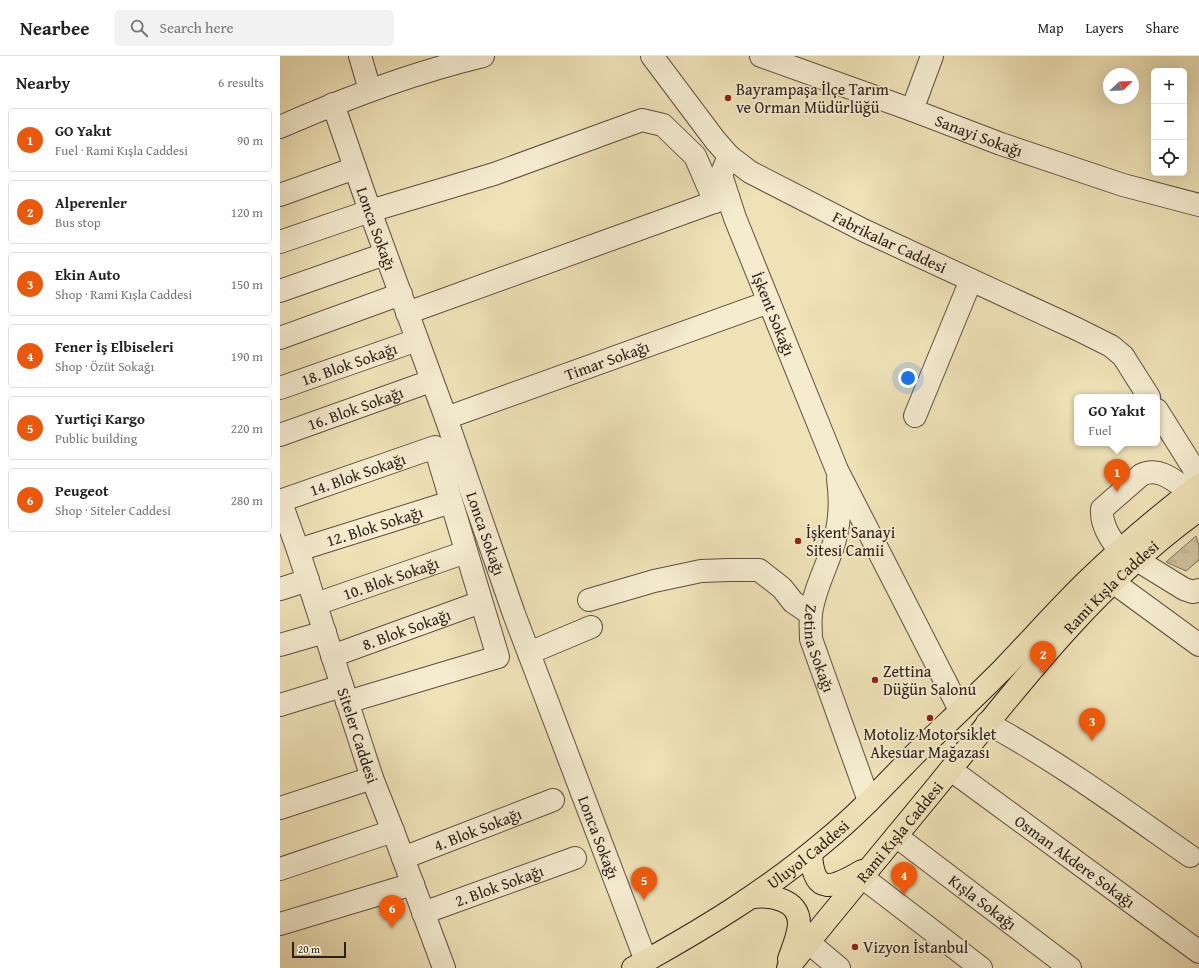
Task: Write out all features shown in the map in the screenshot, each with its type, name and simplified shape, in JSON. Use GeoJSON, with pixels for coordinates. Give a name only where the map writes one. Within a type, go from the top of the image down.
{"type":"FeatureCollection","features":[{"type":"Feature","properties":{"kind":"main road","name":"Rami Kışla Caddesi"},"geometry":{"type":"LineString","coordinates":[[960,710],[1002,670],[1086,582],[1128,555],[1172,530],[1197,499]]}},
{"type":"Feature","properties":{"kind":"main road","name":"Rami Kışla Caddesi"},"geometry":{"type":"LineString","coordinates":[[787,968],[951,770],[987,723],[1042,657],[1113,582],[1128,555]]}},
{"type":"Feature","properties":{"kind":"main road","name":"Uluyol Caddesi"},"geometry":{"type":"LineString","coordinates":[[639,965],[697,932],[753,897],[811,853],[869,801],[960,710]]}},
{"type":"Feature","properties":{"kind":"main road"},"geometry":{"type":"LineString","coordinates":[[811,853],[813,872],[817,880],[822,884],[830,886],[839,884],[868,871]]}},
{"type":"Feature","properties":{"kind":"main road"},"geometry":{"type":"LineString","coordinates":[[753,897],[765,896],[787,902],[794,908],[799,916],[797,935],[787,968]]}},
{"type":"Feature","properties":{"kind":"street"},"geometry":{"type":"LineString","coordinates":[[360,56],[370,90]]}},
{"type":"Feature","properties":{"kind":"street"},"geometry":{"type":"LineString","coordinates":[[280,128],[333,104],[370,90],[444,65],[483,56]]}},
{"type":"Feature","properties":{"kind":"street","name":"Fabrikalar Caddesi"},"geometry":{"type":"LineString","coordinates":[[652,56],[715,140],[729,156],[750,172],[863,230],[1077,328],[1111,346],[1123,356],[1147,394]]}},
{"type":"Feature","properties":{"kind":"street","name":"Sanayi Sokağı"},"geometry":{"type":"LineString","coordinates":[[761,56],[912,110],[1001,144],[1123,185],[1199,205]]}},
{"type":"Feature","properties":{"kind":"street"},"geometry":{"type":"LineString","coordinates":[[912,110],[932,56]]}},
{"type":"Feature","properties":{"kind":"street","name":"Lonca Sokağı"},"geometry":{"type":"LineString","coordinates":[[333,104],[385,254],[446,418],[639,965]]}},
{"type":"Feature","properties":{"kind":"street"},"geometry":{"type":"LineString","coordinates":[[280,242],[370,211],[494,174],[642,120],[663,125],[696,156],[721,200],[404,304],[280,338]]}},
{"type":"Feature","properties":{"kind":"street","name":"İşkent Sokağı"},"geometry":{"type":"LineString","coordinates":[[729,156],[721,175],[721,200],[769,302],[837,470]]}},
{"type":"Feature","properties":{"kind":"street"},"geometry":{"type":"LineString","coordinates":[[280,195],[355,168]]}},
{"type":"Feature","properties":{"kind":"street"},"geometry":{"type":"LineString","coordinates":[[280,290],[385,254]]}},
{"type":"Feature","properties":{"kind":"street"},"geometry":{"type":"LineString","coordinates":[[915,416],[971,280]]}},
{"type":"Feature","properties":{"kind":"street","name":"Timar Sokağı"},"geometry":{"type":"LineString","coordinates":[[446,418],[769,302]]}},
{"type":"Feature","properties":{"kind":"street","name":"18. Blok Sokağı"},"geometry":{"type":"LineString","coordinates":[[280,388],[417,340]]}},
{"type":"Feature","properties":{"kind":"street","name":"16. Blok Sokağı"},"geometry":{"type":"LineString","coordinates":[[280,435],[432,381]]}},
{"type":"Feature","properties":{"kind":"street"},"geometry":{"type":"LineString","coordinates":[[1160,417],[1197,499]]}},
{"type":"Feature","properties":{"kind":"street","name":"14. Blok Sokağı"},"geometry":{"type":"LineString","coordinates":[[280,500],[435,447],[451,502]]}},
{"type":"Feature","properties":{"kind":"street"},"geometry":{"type":"LineString","coordinates":[[837,470],[960,710]]}},
{"type":"Feature","properties":{"kind":"street","name":"Zetina Sokağı"},"geometry":{"type":"LineString","coordinates":[[837,470],[840,494],[840,513],[834,543],[816,592],[811,614],[811,639],[869,801]]}},
{"type":"Feature","properties":{"kind":"street"},"geometry":{"type":"LineString","coordinates":[[1197,499],[1166,475],[1148,472],[1141,475],[1102,509],[1102,515],[1106,533],[1128,555],[1184,589],[1193,592],[1199,590]]}},
{"type":"Feature","properties":{"kind":"street","name":"Siteler Caddesi"},"geometry":{"type":"LineString","coordinates":[[280,500],[316,604],[372,778],[444,968]]}},
{"type":"Feature","properties":{"kind":"street"},"geometry":{"type":"LineString","coordinates":[[280,705],[344,694],[498,657],[451,502]]}},
{"type":"Feature","properties":{"kind":"street","name":"12. Blok Sokağı"},"geometry":{"type":"LineString","coordinates":[[298,550],[451,502]]}},
{"type":"Feature","properties":{"kind":"street","name":"10. Blok Sokağı"},"geometry":{"type":"LineString","coordinates":[[316,604],[466,552]]}},
{"type":"Feature","properties":{"kind":"street"},"geometry":{"type":"LineString","coordinates":[[589,600],[654,581],[700,571],[759,570],[782,588],[793,602],[811,614]]}},
{"type":"Feature","properties":{"kind":"street"},"geometry":{"type":"LineString","coordinates":[[280,589],[308,580]]}},
{"type":"Feature","properties":{"kind":"street"},"geometry":{"type":"LineString","coordinates":[[1113,582],[1199,645]]}},
{"type":"Feature","properties":{"kind":"street","name":"8. Blok Sokağı"},"geometry":{"type":"LineString","coordinates":[[332,656],[481,602]]}},
{"type":"Feature","properties":{"kind":"street"},"geometry":{"type":"LineString","coordinates":[[529,653],[591,627]]}},
{"type":"Feature","properties":{"kind":"street"},"geometry":{"type":"LineString","coordinates":[[280,645],[325,632]]}},
{"type":"Feature","properties":{"kind":"street"},"geometry":{"type":"LineString","coordinates":[[987,723],[1010,735],[1083,781],[1190,856]]}},
{"type":"Feature","properties":{"kind":"street","name":"Osman Akdere Sokağı"},"geometry":{"type":"LineString","coordinates":[[951,770],[1199,952]]}},
{"type":"Feature","properties":{"kind":"street"},"geometry":{"type":"LineString","coordinates":[[280,808],[372,778]]}},
{"type":"Feature","properties":{"kind":"street","name":"4. Blok Sokağı"},"geometry":{"type":"LineString","coordinates":[[403,858],[553,800]]}},
{"type":"Feature","properties":{"kind":"street"},"geometry":{"type":"LineString","coordinates":[[280,869],[393,831]]}},
{"type":"Feature","properties":{"kind":"street","name":"Kışla Sokağı"},"geometry":{"type":"LineString","coordinates":[[896,836],[1070,968]]}},
{"type":"Feature","properties":{"kind":"street","name":"2. Blok Sokağı"},"geometry":{"type":"LineString","coordinates":[[423,914],[575,858]]}},
{"type":"Feature","properties":{"kind":"street"},"geometry":{"type":"LineString","coordinates":[[868,871],[980,968]]}},
{"type":"Feature","properties":{"kind":"street"},"geometry":{"type":"LineString","coordinates":[[280,924],[412,884]]}},
{"type":"Feature","properties":{"kind":"street"},"geometry":{"type":"LineString","coordinates":[[808,942],[839,968]]}},
{"type":"Feature","properties":{"kind":"green space"},"geometry":{"type":"Polygon","coordinates":[[[1196,536],[1199,546],[1199,560],[1186,571],[1166,562],[1196,536]]]}},
{"type":"Feature","properties":{"kind":"place","name":"Bayrampaşa İlçe Tarım ve Orman Müdürlüğü"},"geometry":{"type":"Point","coordinates":[728,98]}},
{"type":"Feature","properties":{"kind":"place","name":"GO Yakıt"},"geometry":{"type":"Point","coordinates":[1117,492]}},
{"type":"Feature","properties":{"kind":"place","name":"İşkent Sanayi Sitesi Camii"},"geometry":{"type":"Point","coordinates":[798,541]}},
{"type":"Feature","properties":{"kind":"place","name":"Alperenler"},"geometry":{"type":"Point","coordinates":[1043,674]}},
{"type":"Feature","properties":{"kind":"place","name":"Zettina Düğün Salonu"},"geometry":{"type":"Point","coordinates":[875,680]}},
{"type":"Feature","properties":{"kind":"place","name":"Motoliz Motorsiklet Akesuar Mağazası"},"geometry":{"type":"Point","coordinates":[930,718]}},
{"type":"Feature","properties":{"kind":"place","name":"Ekin Auto"},"geometry":{"type":"Point","coordinates":[1092,741]}},
{"type":"Feature","properties":{"kind":"place","name":"Fener İş Elbiseleri"},"geometry":{"type":"Point","coordinates":[904,895]}},
{"type":"Feature","properties":{"kind":"place","name":"Yurtiçi Kargo"},"geometry":{"type":"Point","coordinates":[644,900]}},
{"type":"Feature","properties":{"kind":"place","name":"Peugeot"},"geometry":{"type":"Point","coordinates":[392,928]}},
{"type":"Feature","properties":{"kind":"place","name":"Vizyon İstanbul"},"geometry":{"type":"Point","coordinates":[855,947]}}]}
